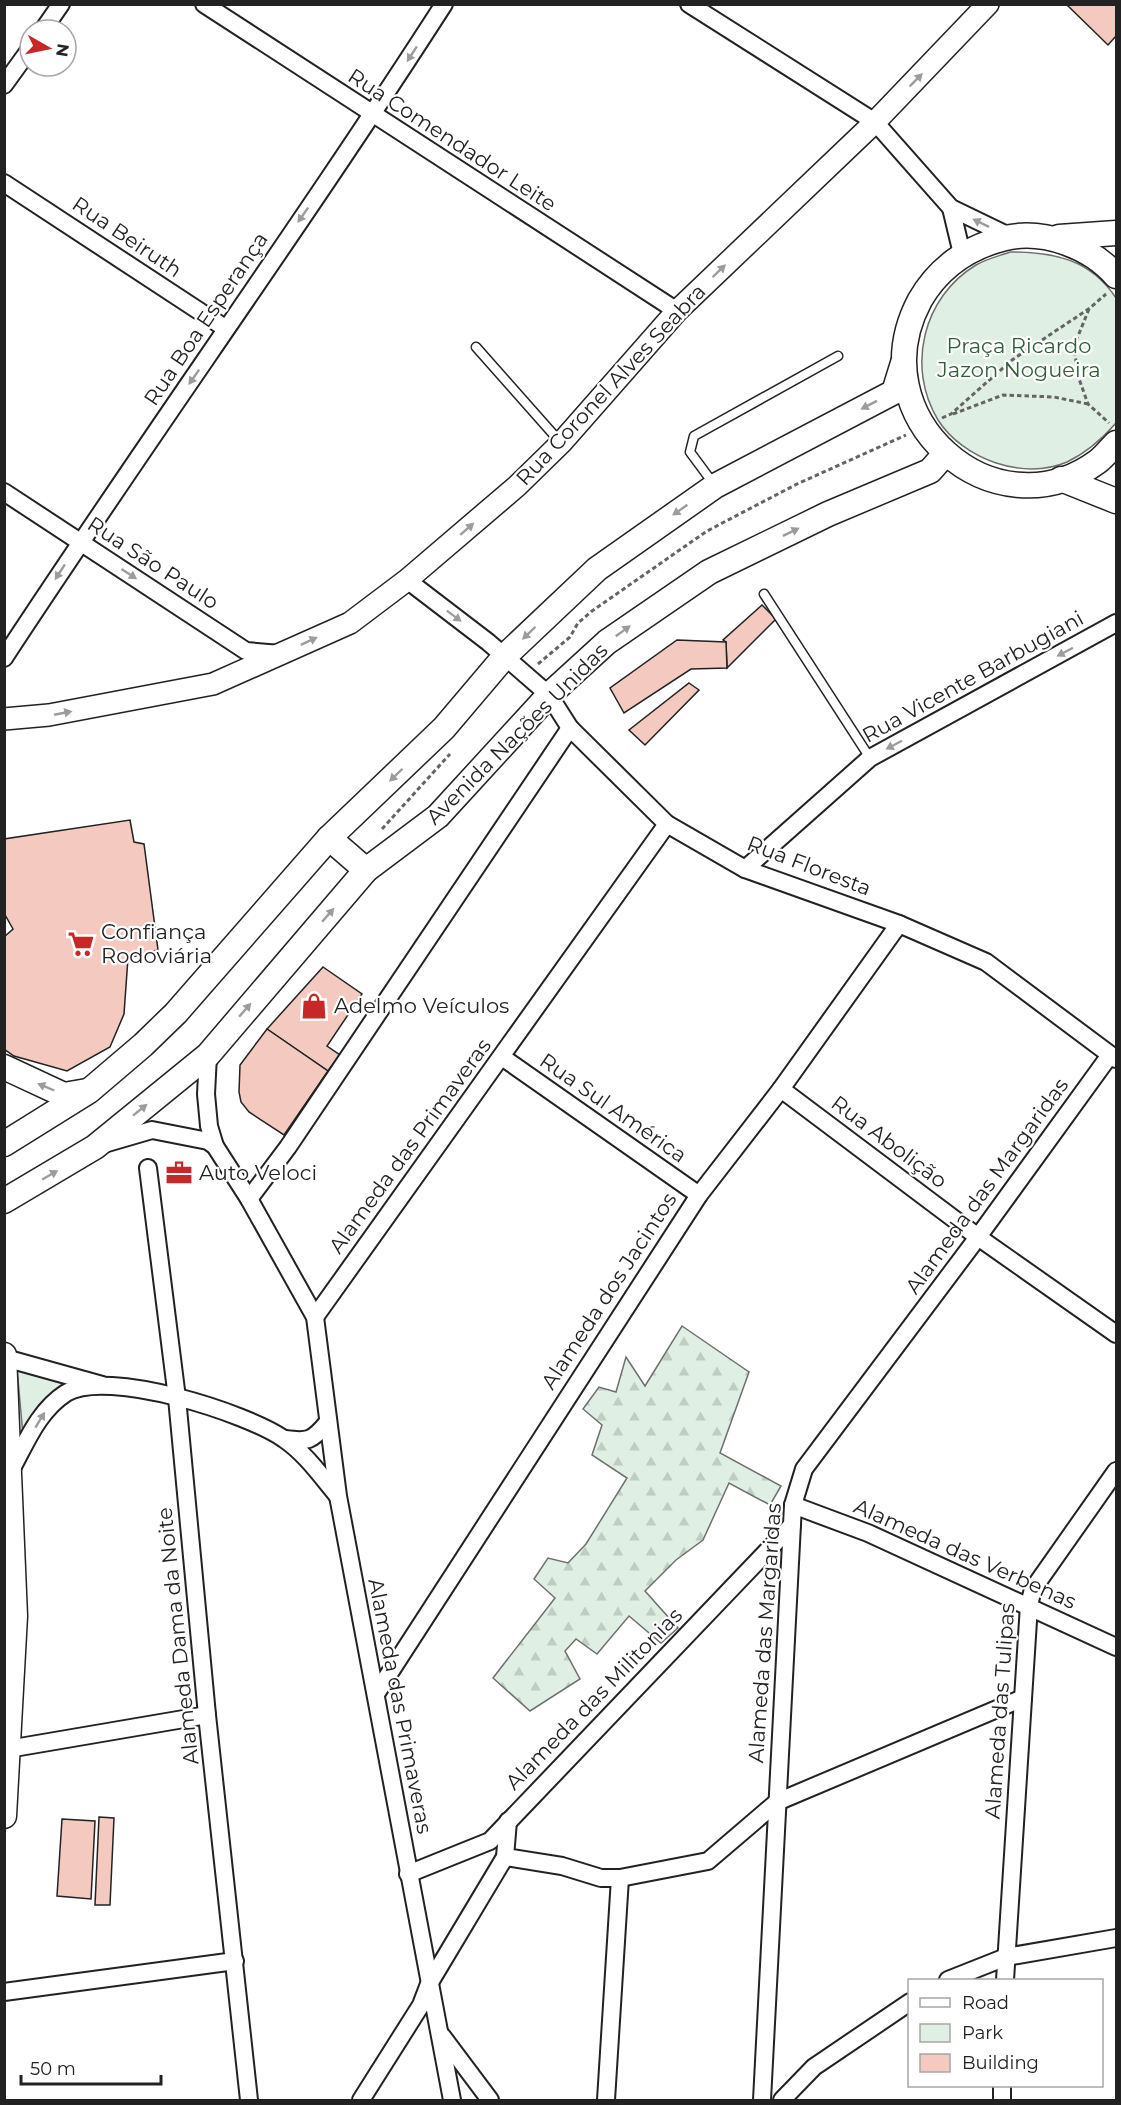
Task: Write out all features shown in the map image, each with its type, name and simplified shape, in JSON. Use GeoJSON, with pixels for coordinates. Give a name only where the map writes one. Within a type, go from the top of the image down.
{"type":"FeatureCollection","features":[{"type":"Feature","properties":{"kind":"main road"},"geometry":{"type":"LineString","coordinates":[[4,1144],[89,1091],[176,1013],[329,838],[444,728],[505,656],[597,569],[715,486],[894,392],[903,363],[909,321],[930,283],[962,254],[985,243],[1011,237],[1049,238],[1116,233]]}},
{"type":"Feature","properties":{"kind":"main road"},"geometry":{"type":"LineString","coordinates":[[1049,238],[1085,251],[1116,276]]}},
{"type":"Feature","properties":{"kind":"main road"},"geometry":{"type":"LineString","coordinates":[[903,363],[906,389],[915,413],[928,435],[945,454],[971,471],[1000,482],[1031,484],[1061,479],[1096,462],[1116,443]]}},
{"type":"Feature","properties":{"kind":"main road","name":"Avenida Nações Unidas"},"geometry":{"type":"LineString","coordinates":[[4,1201],[95,1147],[208,1055],[366,870],[438,816],[549,695],[607,642],[710,572],[828,514],[930,471],[945,454]]}},
{"type":"Feature","properties":{"kind":"main road"},"geometry":{"type":"LineString","coordinates":[[1061,479],[1116,501]]}},
{"type":"Feature","properties":{"kind":"main road"},"geometry":{"type":"LineString","coordinates":[[329,838],[366,870]]}},
{"type":"Feature","properties":{"kind":"main road"},"geometry":{"type":"LineString","coordinates":[[4,1067],[64,1095],[89,1091]]}},
{"type":"Feature","properties":{"kind":"main road"},"geometry":{"type":"LineString","coordinates":[[4,1816],[15,1616],[5,1357]]}},
{"type":"Feature","properties":{"kind":"street"},"geometry":{"type":"LineString","coordinates":[[51,18],[61,4]]}},
{"type":"Feature","properties":{"kind":"street","name":"Rua Comendador Leite"},"geometry":{"type":"LineString","coordinates":[[204,4],[677,311]]}},
{"type":"Feature","properties":{"kind":"street","name":"Rua Boa Esperança"},"geometry":{"type":"LineString","coordinates":[[4,658],[80,541],[372,115],[444,4]]}},
{"type":"Feature","properties":{"kind":"street"},"geometry":{"type":"LineString","coordinates":[[689,4],[875,122],[951,208],[1011,237]]}},
{"type":"Feature","properties":{"kind":"street","name":"Rua Coronel Alves Seabra"},"geometry":{"type":"LineString","coordinates":[[4,718],[49,715],[213,684],[350,623],[408,580],[517,486],[561,443],[677,311],[875,122],[988,4]]}},
{"type":"Feature","properties":{"kind":"street"},"geometry":{"type":"LineString","coordinates":[[4,85],[18,66]]}},
{"type":"Feature","properties":{"kind":"street","name":"Rua Beiruth"},"geometry":{"type":"LineString","coordinates":[[4,183],[225,328]]}},
{"type":"Feature","properties":{"kind":"street"},"geometry":{"type":"LineString","coordinates":[[951,208],[962,254]]}},
{"type":"Feature","properties":{"kind":"street","name":"Rua São Paulo"},"geometry":{"type":"LineString","coordinates":[[4,492],[246,651],[282,654]]}},
{"type":"Feature","properties":{"kind":"street","name":"Rua Floresta"},"geometry":{"type":"LineString","coordinates":[[408,580],[505,656],[549,695],[570,728],[667,824],[745,869],[899,924],[986,962],[1113,1057]]}},
{"type":"Feature","properties":{"kind":"street","name":"Rua Vicente Barbugiani"},"geometry":{"type":"LineString","coordinates":[[745,869],[870,758],[1116,623]]}},
{"type":"Feature","properties":{"kind":"street"},"geometry":{"type":"LineString","coordinates":[[249,1199],[288,1147],[570,728]]}},
{"type":"Feature","properties":{"kind":"street","name":"Alameda das Primaveras"},"geometry":{"type":"LineString","coordinates":[[315,1317],[667,824]]}},
{"type":"Feature","properties":{"kind":"street","name":"Alameda dos Jacintos"},"geometry":{"type":"LineString","coordinates":[[376,1694],[699,1195],[781,1089],[899,924]]}},
{"type":"Feature","properties":{"kind":"street","name":"Alameda das Primaveras"},"geometry":{"type":"LineString","coordinates":[[208,1055],[206,1094],[209,1126],[215,1146],[249,1199],[315,1317],[338,1496],[452,2100]]}},
{"type":"Feature","properties":{"kind":"street","name":"Rua Sul América"},"geometry":{"type":"LineString","coordinates":[[502,1057],[699,1195]]}},
{"type":"Feature","properties":{"kind":"street","name":"Alameda das Margaridas"},"geometry":{"type":"LineString","coordinates":[[762,2100],[793,1505],[804,1469],[1113,1057]]}},
{"type":"Feature","properties":{"kind":"street","name":"Rua Abolição"},"geometry":{"type":"LineString","coordinates":[[781,1089],[978,1237],[1116,1334]]}},
{"type":"Feature","properties":{"kind":"street"},"geometry":{"type":"LineString","coordinates":[[95,1147],[152,1130],[208,1141],[215,1146]]}},
{"type":"Feature","properties":{"kind":"street","name":"Alameda Dama da Noite"},"geometry":{"type":"LineString","coordinates":[[148,1168],[177,1398],[207,1715],[249,2100]]}},
{"type":"Feature","properties":{"kind":"street"},"geometry":{"type":"LineString","coordinates":[[5,1357],[109,1387],[151,1391],[239,1415],[285,1439],[311,1463],[338,1496]]}},
{"type":"Feature","properties":{"kind":"street"},"geometry":{"type":"LineString","coordinates":[[11,1470],[44,1412],[68,1392],[109,1387]]}},
{"type":"Feature","properties":{"kind":"street"},"geometry":{"type":"LineString","coordinates":[[285,1439],[305,1442],[316,1436],[327,1423]]}},
{"type":"Feature","properties":{"kind":"street","name":"Alameda das Tulipas"},"geometry":{"type":"LineString","coordinates":[[1005,1979],[1029,1605],[1033,1588],[1116,1471]]}},
{"type":"Feature","properties":{"kind":"street","name":"Alameda das Verbenas"},"geometry":{"type":"LineString","coordinates":[[793,1505],[868,1533],[1029,1605],[1116,1647]]}},
{"type":"Feature","properties":{"kind":"street","name":"Alameda das Militonias"},"geometry":{"type":"LineString","coordinates":[[408,1874],[490,1841],[792,1525]]}},
{"type":"Feature","properties":{"kind":"street"},"geometry":{"type":"LineString","coordinates":[[505,1857],[562,1866],[601,1878],[620,1878],[708,1861],[777,1803],[1023,1698]]}},
{"type":"Feature","properties":{"kind":"street"},"geometry":{"type":"LineString","coordinates":[[8,1749],[207,1715]]}},
{"type":"Feature","properties":{"kind":"street"},"geometry":{"type":"LineString","coordinates":[[361,2100],[421,2005],[429,1984],[505,1857],[508,1821]]}},
{"type":"Feature","properties":{"kind":"street"},"geometry":{"type":"LineString","coordinates":[[606,2100],[620,1878]]}},
{"type":"Feature","properties":{"kind":"street"},"geometry":{"type":"LineString","coordinates":[[951,1979],[1006,1957],[1116,1938]]}},
{"type":"Feature","properties":{"kind":"street"},"geometry":{"type":"LineString","coordinates":[[4,1992],[235,1961]]}},
{"type":"Feature","properties":{"kind":"street"},"geometry":{"type":"LineString","coordinates":[[783,2100],[814,2067],[908,2003]]}},
{"type":"Feature","properties":{"kind":"street"},"geometry":{"type":"LineString","coordinates":[[440,2032],[490,2100]]}},
{"type":"Feature","properties":{"kind":"lane"},"geometry":{"type":"LineString","coordinates":[[476,346],[561,443]]}},
{"type":"Feature","properties":{"kind":"lane"},"geometry":{"type":"LineString","coordinates":[[715,486],[690,453],[694,436],[838,356]]}},
{"type":"Feature","properties":{"kind":"lane"},"geometry":{"type":"LineString","coordinates":[[764,594],[870,758]]}},
{"type":"Feature","properties":{"kind":"path"},"geometry":{"type":"LineString","coordinates":[[1090,308],[1074,346],[1078,376],[1088,404],[1116,430]]}},
{"type":"Feature","properties":{"kind":"path"},"geometry":{"type":"LineString","coordinates":[[951,414],[1003,395],[1054,397],[1088,404]]}},
{"type":"Feature","properties":{"kind":"green space","name":"Praça Ricardo Jazon Nogueira"},"geometry":{"type":"Polygon","coordinates":[[[1010,252],[1056,256],[1070,260],[1095,274],[1116,298],[1116,423],[1082,454],[1050,467],[1032,469],[995,463],[963,446],[938,420],[928,399],[923,378],[922,356],[925,335],[932,314],[943,295],[976,265],[1010,252]]]}},
{"type":"Feature","properties":{"kind":"green space"},"geometry":{"type":"Polygon","coordinates":[[[682,1326],[749,1372],[720,1453],[781,1486],[770,1505],[729,1483],[703,1540],[676,1560],[645,1591],[678,1628],[661,1643],[629,1616],[597,1654],[576,1639],[565,1651],[580,1679],[530,1711],[493,1678],[555,1598],[534,1579],[548,1558],[568,1563],[586,1544],[627,1478],[592,1455],[602,1425],[583,1409],[599,1387],[616,1392],[626,1357],[645,1386],[682,1326]]]}},
{"type":"Feature","properties":{"kind":"green space"},"geometry":{"type":"Polygon","coordinates":[[[17,1368],[65,1383],[39,1406],[30,1419],[23,1436],[17,1368]]]}},
{"type":"Feature","properties":{"kind":"building"},"geometry":{"type":"Polygon","coordinates":[[[1066,4],[1116,4],[1116,36],[1108,45],[1066,4]]]}},
{"type":"Feature","properties":{"kind":"building"},"geometry":{"type":"Polygon","coordinates":[[[762,605],[776,619],[727,668],[726,642],[723,640],[762,605]]]}},
{"type":"Feature","properties":{"kind":"building"},"geometry":{"type":"Polygon","coordinates":[[[677,640],[726,642],[727,668],[691,669],[624,713],[610,688],[677,640]]]}},
{"type":"Feature","properties":{"kind":"building"},"geometry":{"type":"Polygon","coordinates":[[[689,683],[699,690],[645,745],[629,730],[689,683]]]}},
{"type":"Feature","properties":{"kind":"building","name":"Confiança Rodoviária"},"geometry":{"type":"Polygon","coordinates":[[[130,820],[134,842],[144,844],[158,950],[128,958],[124,1014],[110,1047],[67,1071],[14,1056],[4,1049],[4,937],[13,929],[4,913],[4,839],[130,820]]]}},
{"type":"Feature","properties":{"kind":"building"},"geometry":{"type":"Polygon","coordinates":[[[323,967],[362,994],[327,1046],[340,1055],[328,1071],[267,1029],[323,967]]]}},
{"type":"Feature","properties":{"kind":"building"},"geometry":{"type":"Polygon","coordinates":[[[267,1029],[328,1071],[284,1135],[249,1112],[241,1102],[239,1092],[240,1065],[267,1029]]]}},
{"type":"Feature","properties":{"kind":"building"},"geometry":{"type":"Polygon","coordinates":[[[99,1817],[114,1818],[110,1905],[95,1905],[99,1817]]]}},
{"type":"Feature","properties":{"kind":"building"},"geometry":{"type":"Polygon","coordinates":[[[62,1819],[95,1821],[91,1899],[57,1896],[62,1819]]]}},
{"type":"Feature","properties":{"kind":"place","name":"Confiança Rodoviária"},"geometry":{"type":"Point","coordinates":[81,944]}},
{"type":"Feature","properties":{"kind":"place","name":"Adelmo Veículos"},"geometry":{"type":"Point","coordinates":[314,1006]}},
{"type":"Feature","properties":{"kind":"place","name":"Auto Veloci"},"geometry":{"type":"Point","coordinates":[179,1173]}}]}
